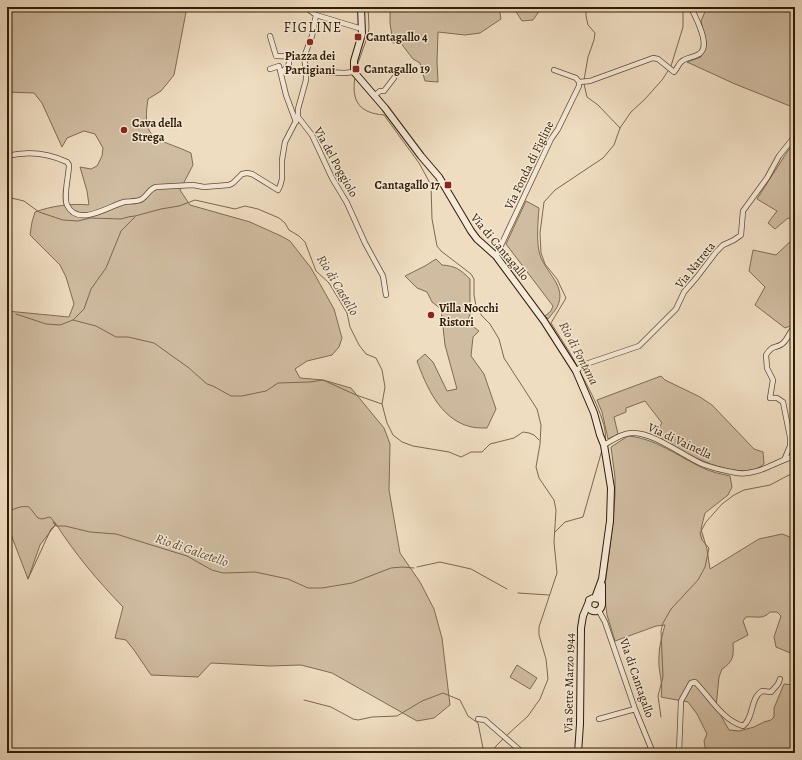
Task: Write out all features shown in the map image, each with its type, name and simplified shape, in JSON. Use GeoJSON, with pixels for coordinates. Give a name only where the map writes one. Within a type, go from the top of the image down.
{"type":"FeatureCollection","features":[{"type":"Feature","properties":{"kind":"street"},"geometry":{"type":"LineString","coordinates":[[306,71],[355,74],[354,61],[362,29],[361,7]]}},
{"type":"Feature","properties":{"kind":"street"},"geometry":{"type":"LineString","coordinates":[[554,70],[576,78],[579,82],[590,81],[652,58],[658,59],[674,72],[680,63],[687,58],[699,54],[703,49],[700,26],[691,7]]}},
{"type":"Feature","properties":{"kind":"street"},"geometry":{"type":"LineString","coordinates":[[308,8],[316,15],[362,29]]}},
{"type":"Feature","properties":{"kind":"street"},"geometry":{"type":"LineString","coordinates":[[7,156],[32,153],[44,154],[67,162],[69,165],[69,175],[66,199],[67,205],[75,213],[86,215],[98,213],[123,203],[141,200],[152,189],[193,185],[204,187],[228,185],[233,183],[242,174],[247,173],[252,174],[278,190],[282,179],[282,160],[285,142],[297,119],[298,109],[306,80],[304,57],[312,36],[316,15]]}},
{"type":"Feature","properties":{"kind":"street"},"geometry":{"type":"LineString","coordinates":[[270,36],[276,56],[304,57]]}},
{"type":"Feature","properties":{"kind":"street"},"geometry":{"type":"LineString","coordinates":[[281,74],[289,64],[289,56]]}},
{"type":"Feature","properties":{"kind":"street"},"geometry":{"type":"LineString","coordinates":[[270,69],[279,66],[283,57]]}},
{"type":"Feature","properties":{"kind":"street","name":"Via del Poggiolo"},"geometry":{"type":"LineString","coordinates":[[279,66],[286,95],[297,119],[312,135],[332,178],[347,203],[364,243],[383,276],[386,295]]}},
{"type":"Feature","properties":{"kind":"street","name":"Via di Cantagallo"},"geometry":{"type":"LineString","coordinates":[[355,74],[439,177],[471,232],[496,256],[544,320],[577,370],[594,413],[603,443],[611,488],[610,522],[602,580]]}},
{"type":"Feature","properties":{"kind":"street"},"geometry":{"type":"LineString","coordinates":[[374,96],[380,91],[384,91],[394,78]]}},
{"type":"Feature","properties":{"kind":"street","name":"Via Fonda di Figline"},"geometry":{"type":"LineString","coordinates":[[496,256],[550,138],[558,128],[579,86],[579,82]]}},
{"type":"Feature","properties":{"kind":"street","name":"Via Natreta"},"geometry":{"type":"LineString","coordinates":[[577,370],[583,365],[639,346],[662,325],[676,309],[684,292],[697,278],[716,252],[723,245],[741,235],[743,211],[767,178],[779,156],[795,136]]}},
{"type":"Feature","properties":{"kind":"street"},"geometry":{"type":"LineString","coordinates":[[785,458],[790,446],[790,437],[782,402],[778,398],[770,398],[773,380],[767,368],[766,355],[770,348],[782,344],[795,327]]}},
{"type":"Feature","properties":{"kind":"street","name":"Via di Vainella"},"geometry":{"type":"LineString","coordinates":[[603,443],[622,435],[637,433],[651,437],[703,464],[736,473],[759,470],[785,458],[795,456]]}},
{"type":"Feature","properties":{"kind":"street"},"geometry":{"type":"LineString","coordinates":[[595,598],[602,580]]}},
{"type":"Feature","properties":{"kind":"street"},"geometry":{"type":"LineString","coordinates":[[584,614],[602,608],[602,580]]}},
{"type":"Feature","properties":{"kind":"street"},"geometry":{"type":"LineString","coordinates":[[588,604],[589,600],[595,598],[600,599],[602,603]]}},
{"type":"Feature","properties":{"kind":"street","name":"Via di Cantagallo"},"geometry":{"type":"LineString","coordinates":[[588,604],[589,609],[596,611],[605,622],[635,709],[653,753]]}},
{"type":"Feature","properties":{"kind":"street","name":"Via Sette Marzo 1944"},"geometry":{"type":"LineString","coordinates":[[578,753],[580,724],[581,628],[588,604]]}},
{"type":"Feature","properties":{"kind":"street"},"geometry":{"type":"LineString","coordinates":[[679,753],[681,701],[691,683],[695,682],[713,704],[728,718],[738,725],[743,726],[748,722],[757,695],[762,691],[771,692],[778,684],[780,679]]}},
{"type":"Feature","properties":{"kind":"street"},"geometry":{"type":"LineString","coordinates":[[599,719],[635,709]]}},
{"type":"Feature","properties":{"kind":"street"},"geometry":{"type":"LineString","coordinates":[[478,719],[485,720],[523,753]]}},
{"type":"Feature","properties":{"kind":"shaded area"},"geometry":{"type":"Polygon","coordinates":[[[7,7],[187,7],[174,75],[161,91],[148,99],[146,113],[147,124],[154,136],[191,153],[193,165],[180,190],[190,205],[250,222],[290,241],[311,268],[334,309],[342,338],[339,347],[332,355],[307,361],[295,369],[300,378],[323,380],[351,388],[384,428],[390,444],[389,490],[400,553],[420,582],[434,609],[442,638],[450,705],[434,718],[417,721],[332,673],[301,665],[270,666],[211,663],[198,677],[151,675],[126,640],[115,638],[123,607],[87,567],[56,524],[40,545],[28,579],[10,532],[7,532],[7,311],[69,317],[74,304],[66,277],[60,265],[30,235],[32,222],[35,212],[41,210],[69,205],[89,205],[87,191],[80,167],[91,169],[97,166],[102,156],[103,148],[95,134],[84,131],[67,138],[62,147],[42,103],[34,93],[7,92],[7,7]]]}},
{"type":"Feature","properties":{"kind":"shaded area"},"geometry":{"type":"Polygon","coordinates":[[[390,7],[499,7],[501,19],[480,33],[465,35],[438,32],[438,82],[425,81],[420,63],[413,59],[400,42],[393,43],[390,23],[390,7]]]}},
{"type":"Feature","properties":{"kind":"shaded area"},"geometry":{"type":"Polygon","coordinates":[[[513,7],[542,7],[533,20],[522,21],[513,7]]]}},
{"type":"Feature","properties":{"kind":"shaded area"},"geometry":{"type":"Polygon","coordinates":[[[707,7],[795,7],[795,108],[735,84],[687,62],[701,57],[706,43],[701,21],[707,7]]]}},
{"type":"Feature","properties":{"kind":"shaded area"},"geometry":{"type":"Polygon","coordinates":[[[795,142],[795,221],[788,218],[775,229],[768,223],[777,211],[757,199],[795,142]]]}},
{"type":"Feature","properties":{"kind":"shaded area"},"geometry":{"type":"Polygon","coordinates":[[[526,201],[539,208],[538,244],[540,255],[558,286],[560,293],[560,300],[557,307],[548,319],[545,316],[551,311],[553,306],[506,244],[526,201]]]}},
{"type":"Feature","properties":{"kind":"shaded area"},"geometry":{"type":"Polygon","coordinates":[[[795,237],[795,324],[785,328],[755,305],[765,287],[749,271],[753,250],[776,255],[795,237]]]}},
{"type":"Feature","properties":{"kind":"shaded area"},"geometry":{"type":"Polygon","coordinates":[[[436,259],[442,265],[457,269],[470,279],[470,302],[472,309],[467,322],[479,331],[473,337],[471,356],[484,374],[496,409],[487,428],[470,427],[449,416],[435,400],[417,361],[425,354],[433,362],[447,391],[457,389],[445,345],[441,309],[432,302],[427,292],[417,288],[405,276],[436,259]]]}},
{"type":"Feature","properties":{"kind":"shaded area"},"geometry":{"type":"Polygon","coordinates":[[[661,376],[665,380],[700,397],[712,405],[754,449],[763,452],[764,464],[756,469],[744,471],[731,470],[689,455],[654,435],[662,423],[645,401],[626,408],[626,412],[614,417],[618,434],[608,439],[602,412],[597,400],[661,376]]]}},
{"type":"Feature","properties":{"kind":"shaded area"},"geometry":{"type":"Polygon","coordinates":[[[628,436],[648,440],[694,464],[716,473],[730,476],[732,487],[728,495],[705,513],[701,529],[707,549],[710,569],[759,539],[782,534],[795,539],[795,655],[776,647],[774,637],[781,616],[777,612],[770,612],[762,617],[746,617],[743,621],[748,635],[733,643],[731,661],[722,669],[719,677],[716,707],[729,730],[739,731],[754,727],[771,720],[774,717],[774,708],[784,684],[795,685],[795,753],[706,753],[704,741],[707,734],[697,714],[688,702],[661,697],[662,685],[659,655],[665,625],[656,626],[615,641],[607,615],[604,593],[615,495],[615,477],[611,447],[628,436]]]}},
{"type":"Feature","properties":{"kind":"shaded area"},"geometry":{"type":"Polygon","coordinates":[[[517,665],[537,678],[530,689],[510,677],[517,665]]]}},
{"type":"Feature","properties":{"kind":"waterway"},"geometry":{"type":"LineString","coordinates":[[357,66],[368,35],[368,7]]}},
{"type":"Feature","properties":{"kind":"waterway"},"geometry":{"type":"LineString","coordinates":[[584,80],[588,57],[595,33],[588,25],[586,7]]}},
{"type":"Feature","properties":{"kind":"waterway","name":"Rio di Fontana"},"geometry":{"type":"LineString","coordinates":[[671,66],[683,27],[683,7]]}},
{"type":"Feature","properties":{"kind":"waterway","name":"Rio di Fontana"},"geometry":{"type":"LineString","coordinates":[[578,368],[551,323],[566,298],[557,279],[545,264],[541,253],[540,233],[544,202],[555,190],[603,158],[614,145],[620,128],[631,112],[645,99],[668,71]]}},
{"type":"Feature","properties":{"kind":"waterway"},"geometry":{"type":"LineString","coordinates":[[355,77],[354,93],[359,104],[368,112],[384,115],[419,163],[431,185],[432,219],[437,246],[441,251],[471,274],[474,279],[476,306],[499,339],[504,358],[537,409],[541,425],[540,444],[536,467],[539,478],[554,500],[556,510],[554,542],[557,573],[539,627],[539,635],[546,659],[548,679],[540,699],[528,716],[506,736]]}},
{"type":"Feature","properties":{"kind":"waterway"},"geometry":{"type":"LineString","coordinates":[[584,84],[587,97],[598,105],[620,128]]}},
{"type":"Feature","properties":{"kind":"waterway","name":"Rio di Castello"},"geometry":{"type":"LineString","coordinates":[[7,197],[24,201],[39,212],[63,220],[78,221],[90,218],[121,219],[179,206],[195,200],[235,209],[245,206],[258,209],[279,218],[285,223],[289,230],[305,242],[316,271],[329,283],[347,313],[350,327],[359,345],[366,354],[376,358],[382,370],[385,387],[382,404],[387,423],[393,435],[402,442],[413,446],[449,452],[461,457],[471,452],[482,452],[490,444],[514,438],[523,432],[534,435],[539,440]]}},
{"type":"Feature","properties":{"kind":"waterway"},"geometry":{"type":"LineString","coordinates":[[16,314],[46,324],[60,325],[73,320],[84,309],[91,289],[106,268],[121,231],[135,217]]}},
{"type":"Feature","properties":{"kind":"waterway"},"geometry":{"type":"LineString","coordinates":[[73,320],[96,326],[116,337],[128,337],[154,343],[189,368],[207,384],[231,396],[242,396],[266,391],[278,383],[323,380],[356,395],[382,404]]}},
{"type":"Feature","properties":{"kind":"waterway","name":"Rio di Fontana"},"geometry":{"type":"LineString","coordinates":[[579,370],[601,415],[604,424],[605,440]]}},
{"type":"Feature","properties":{"kind":"waterway","name":"Rio di Fontana"},"geometry":{"type":"LineString","coordinates":[[555,532],[565,522],[583,517],[602,450]]}},
{"type":"Feature","properties":{"kind":"waterway"},"geometry":{"type":"LineString","coordinates":[[661,717],[658,696],[663,677],[661,631],[663,623],[671,609],[698,580],[705,567],[709,548],[702,540],[700,533],[706,522],[722,504],[734,495],[744,490],[770,485],[789,475],[795,475]]}},
{"type":"Feature","properties":{"kind":"waterway","name":"Rio di Galcetello"},"geometry":{"type":"LineString","coordinates":[[7,512],[21,507],[29,507],[38,518],[42,519],[50,517],[56,526],[65,526],[90,532],[116,534],[187,556],[212,570],[223,573],[255,572],[288,579],[308,588],[322,588],[352,583],[391,568],[414,568]]}},
{"type":"Feature","properties":{"kind":"waterway","name":"Rio di Galcetello"},"geometry":{"type":"LineString","coordinates":[[28,579],[51,529],[55,526]]}},
{"type":"Feature","properties":{"kind":"waterway","name":"Rio di Galcetello"},"geometry":{"type":"LineString","coordinates":[[417,567],[440,562],[471,569],[507,589]]}},
{"type":"Feature","properties":{"kind":"waterway","name":"Rio di Galcetello"},"geometry":{"type":"LineString","coordinates":[[518,593],[549,595]]}},
{"type":"Feature","properties":{"kind":"waterway"},"geometry":{"type":"LineString","coordinates":[[304,700],[331,707],[353,719],[358,720],[372,717],[397,716],[422,701],[443,693],[460,700],[468,716],[478,723],[484,753]]}},
{"type":"Feature","properties":{"kind":"waterway"},"geometry":{"type":"LineString","coordinates":[[492,753],[496,746],[504,738]]}},
{"type":"Feature","properties":{"kind":"waterway"},"geometry":{"type":"LineString","coordinates":[[7,741],[15,753]]}},
{"type":"Feature","properties":{"kind":"place","name":"Cantagallo 4"},"geometry":{"type":"Point","coordinates":[358,37]}},
{"type":"Feature","properties":{"kind":"place","name":"Piazza dei Partigiani"},"geometry":{"type":"Point","coordinates":[310,42]}},
{"type":"Feature","properties":{"kind":"place","name":"Cantagallo 19"},"geometry":{"type":"Point","coordinates":[356,69]}},
{"type":"Feature","properties":{"kind":"place","name":"Cava della Strega"},"geometry":{"type":"Point","coordinates":[124,130]}},
{"type":"Feature","properties":{"kind":"place","name":"Cantagallo 17"},"geometry":{"type":"Point","coordinates":[448,185]}},
{"type":"Feature","properties":{"kind":"place","name":"Villa Nocchi Ristori"},"geometry":{"type":"Point","coordinates":[431,315]}},
{"type":"Feature","properties":{"kind":"district","name":"FIGLINE"},"geometry":{"type":"Point","coordinates":[313,27]}}]}
